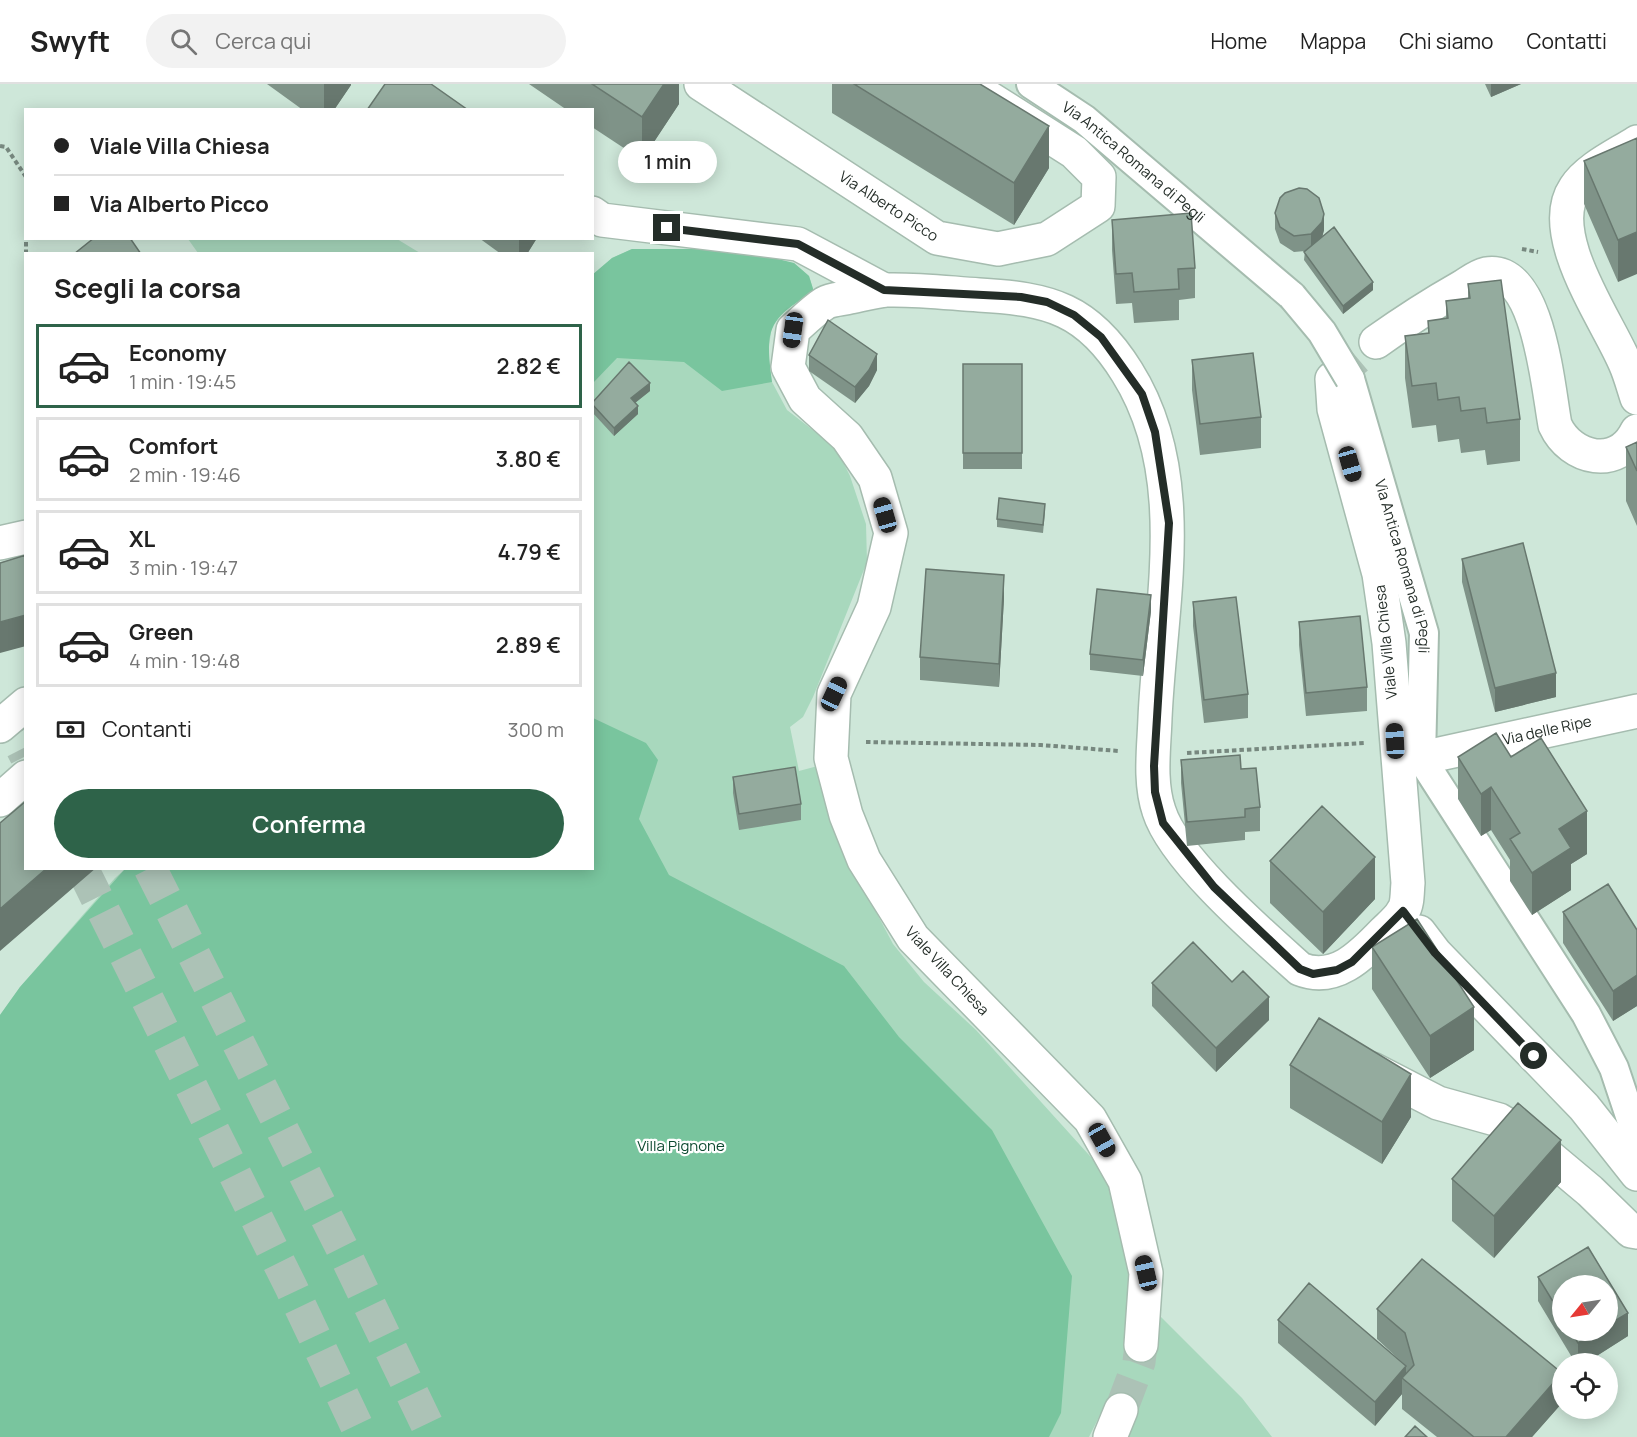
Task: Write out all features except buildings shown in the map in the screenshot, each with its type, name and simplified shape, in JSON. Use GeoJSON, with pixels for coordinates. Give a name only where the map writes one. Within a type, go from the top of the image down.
{"type":"FeatureCollection","features":[{"type":"Feature","properties":{"kind":"street","name":"Via Alberto Picco"},"geometry":{"type":"LineString","coordinates":[[701,84],[938,238],[998,249],[1047,239],[1098,206],[1099,177],[1074,152],[967,84]]}},
{"type":"Feature","properties":{"kind":"street","name":"Via Antica Romana di Pegli"},"geometry":{"type":"LineString","coordinates":[[1031,84],[1084,119],[1160,187],[1292,296],[1322,332],[1341,379],[1424,633],[1408,750]]}},
{"type":"Feature","properties":{"kind":"street"},"geometry":{"type":"LineString","coordinates":[[1637,142],[1584,177],[1574,189],[1567,205],[1566,221],[1586,284],[1625,362],[1637,398]]}},
{"type":"Feature","properties":{"kind":"street"},"geometry":{"type":"LineString","coordinates":[[594,214],[602,220],[798,244],[884,290]]}},
{"type":"Feature","properties":{"kind":"street"},"geometry":{"type":"LineString","coordinates":[[1376,342],[1420,311],[1479,276],[1498,275],[1518,287],[1532,313],[1555,425],[1561,437],[1583,454],[1597,456],[1611,454],[1624,448],[1637,430]]}},
{"type":"Feature","properties":{"kind":"street","name":"Viale Villa Chiesa"},"geometry":{"type":"LineString","coordinates":[[1141,1344],[1146,1273],[1125,1181],[1090,1119],[913,938],[864,860],[832,766],[834,694],[874,607],[891,533],[875,478],[847,437],[805,399],[788,367],[793,330],[826,302],[884,290],[1021,297],[1047,302],[1074,315],[1101,337],[1142,394],[1155,432],[1169,523],[1154,753],[1158,808],[1170,835],[1214,887],[1300,969],[1313,974],[1325,973],[1352,962],[1403,911],[1408,883],[1408,750],[1379,573],[1334,409],[1341,379]]}},
{"type":"Feature","properties":{"kind":"street"},"geometry":{"type":"LineString","coordinates":[[0,543],[24,537]]}},
{"type":"Feature","properties":{"kind":"street","name":"Via Antica Romana di Pegli"},"geometry":{"type":"LineString","coordinates":[[1389,643],[1424,633]]}},
{"type":"Feature","properties":{"kind":"street"},"geometry":{"type":"LineString","coordinates":[[0,726],[24,706]]}},
{"type":"Feature","properties":{"kind":"street","name":"Via delle Ripe"},"geometry":{"type":"LineString","coordinates":[[1408,750],[1637,711]]}},
{"type":"Feature","properties":{"kind":"street"},"geometry":{"type":"LineString","coordinates":[[1408,750],[1587,1014],[1614,1068],[1637,1137]]}},
{"type":"Feature","properties":{"kind":"street"},"geometry":{"type":"LineString","coordinates":[[0,800],[24,779]]}},
{"type":"Feature","properties":{"kind":"street"},"geometry":{"type":"LineString","coordinates":[[1403,911],[1435,953],[1584,1107],[1637,1174]]}},
{"type":"Feature","properties":{"kind":"street"},"geometry":{"type":"LineString","coordinates":[[1341,1052],[1438,1104],[1499,1120],[1522,1134],[1590,1191],[1631,1231],[1637,1232]]}},
{"type":"Feature","properties":{"kind":"path"},"geometry":{"type":"LineString","coordinates":[[0,146],[6,147],[24,174]]}},
{"type":"Feature","properties":{"kind":"path"},"geometry":{"type":"LineString","coordinates":[[832,741],[1041,745],[1154,753],[1408,750]]}},
{"type":"Feature","properties":{"kind":"green space"},"geometry":{"type":"Polygon","coordinates":[[[189,240],[399,240],[418,252],[197,252],[189,240]]]}},
{"type":"Feature","properties":{"kind":"green space","name":"Villa Pignone"},"geometry":{"type":"Polygon","coordinates":[[[632,249],[794,263],[809,276],[814,292],[788,307],[772,325],[768,354],[772,382],[787,410],[836,448],[850,476],[866,524],[867,562],[813,697],[803,717],[790,727],[799,771],[844,759],[839,842],[893,944],[924,982],[976,1030],[1108,1176],[1128,1270],[1127,1341],[1153,1309],[1242,1398],[1272,1437],[1120,1437],[1130,1412],[1104,1407],[1089,1437],[0,1437],[0,1015],[20,987],[115,878],[124,870],[594,870],[594,274],[612,258],[632,249]]]}},
{"type":"Feature","properties":{"kind":"green space"},"geometry":{"type":"Polygon","coordinates":[[[632,249],[707,249],[766,256],[794,263],[809,276],[814,292],[787,310],[773,328],[769,350],[772,382],[722,391],[684,362],[617,358],[594,382],[594,273],[612,258],[632,249]]]}},
{"type":"Feature","properties":{"kind":"green space","name":"Villa Pignone"},"geometry":{"type":"Polygon","coordinates":[[[594,718],[646,743],[658,760],[639,819],[669,875],[844,966],[899,1037],[992,1130],[1072,1276],[1061,1413],[1049,1437],[0,1437],[0,1015],[20,987],[124,870],[594,870],[594,718]]]}},
{"type":"Feature","properties":{"kind":"tunnel"},"geometry":{"type":"LineString","coordinates":[[1332,379],[1376,342]]}},
{"type":"Feature","properties":{"kind":"tunnel"},"geometry":{"type":"LineString","coordinates":[[0,705],[24,752]]}},
{"type":"Feature","properties":{"kind":"tunnel"},"geometry":{"type":"LineString","coordinates":[[83,870],[291,1287],[362,1437]]}},
{"type":"Feature","properties":{"kind":"tunnel"},"geometry":{"type":"LineString","coordinates":[[151,870],[345,1254],[433,1437]]}},
{"type":"Feature","properties":{"kind":"tunnel"},"geometry":{"type":"LineString","coordinates":[[1121,1410],[1139,1362],[1141,1345]]}},
{"type":"Feature","properties":{"kind":"route"},"geometry":{"type":"LineString","coordinates":[[667,228],[798,244],[884,290],[1021,297],[1047,302],[1074,315],[1101,337],[1142,394],[1155,432],[1169,523],[1156,704],[1154,778],[1158,808],[1170,835],[1214,887],[1260,933],[1300,969],[1313,974],[1337,970],[1352,962],[1403,911],[1435,953],[1534,1056]]}}]}
